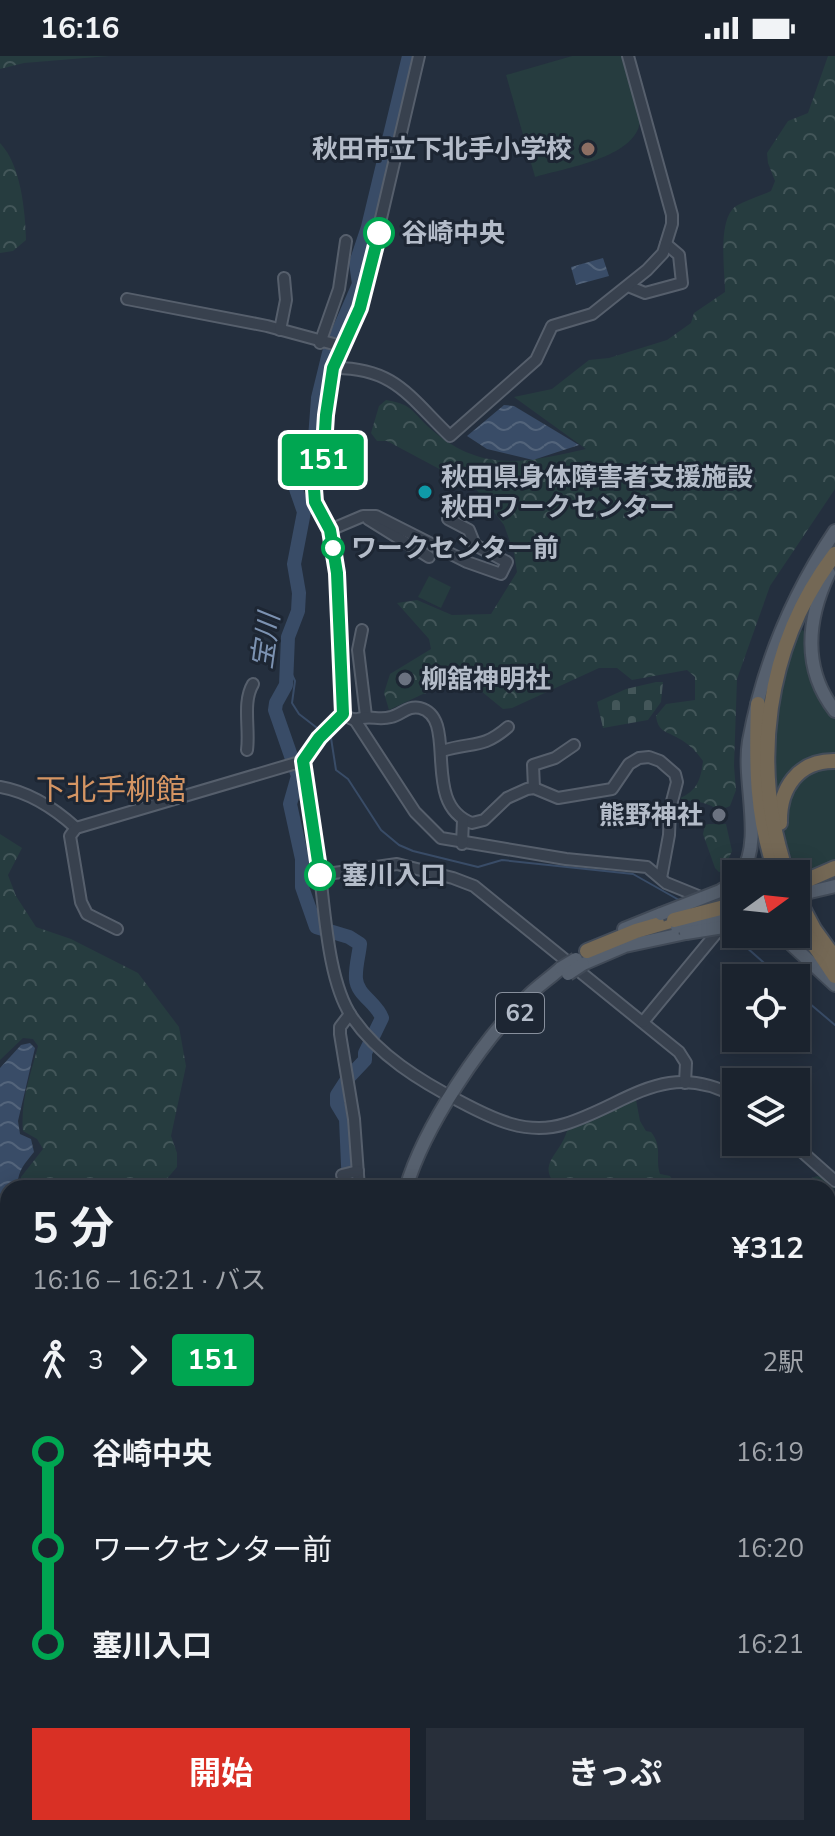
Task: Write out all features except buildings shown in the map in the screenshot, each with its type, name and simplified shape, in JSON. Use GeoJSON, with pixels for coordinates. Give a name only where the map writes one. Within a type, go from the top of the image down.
{"type":"FeatureCollection","features":[{"type":"Feature","properties":{"kind":"highway"},"geometry":{"type":"LineString","coordinates":[[782,860],[769,798],[767,722],[786,646],[811,592],[835,557]]}},
{"type":"Feature","properties":{"kind":"highway"},"geometry":{"type":"LineString","coordinates":[[758,704],[758,799],[772,860]]}},
{"type":"Feature","properties":{"kind":"highway"},"geometry":{"type":"LineString","coordinates":[[785,860],[779,805],[782,796],[795,775],[807,766],[835,761]]}},
{"type":"Feature","properties":{"kind":"highway"},"geometry":{"type":"LineString","coordinates":[[810,884],[835,868]]}},
{"type":"Feature","properties":{"kind":"highway"},"geometry":{"type":"LineString","coordinates":[[582,958],[636,931],[675,924],[722,909]]}},
{"type":"Feature","properties":{"kind":"highway"},"geometry":{"type":"LineString","coordinates":[[810,917],[814,929],[835,958]]}},
{"type":"Feature","properties":{"kind":"highway"},"geometry":{"type":"LineString","coordinates":[[810,939],[835,976]]}},
{"type":"Feature","properties":{"kind":"main road"},"geometry":{"type":"LineString","coordinates":[[748,860],[749,743],[758,704],[789,609],[835,531]]}},
{"type":"Feature","properties":{"kind":"main road"},"geometry":{"type":"LineString","coordinates":[[835,557],[819,599],[809,639],[821,688],[835,711]]}},
{"type":"Feature","properties":{"kind":"main road"},"geometry":{"type":"LineString","coordinates":[[810,889],[835,886]]}},
{"type":"Feature","properties":{"kind":"main road"},"geometry":{"type":"LineString","coordinates":[[675,924],[722,890]]}},
{"type":"Feature","properties":{"kind":"main road"},"geometry":{"type":"LineString","coordinates":[[675,924],[722,915]]}},
{"type":"Feature","properties":{"kind":"main road"},"geometry":{"type":"LineString","coordinates":[[675,924],[722,925]]}},
{"type":"Feature","properties":{"kind":"main road"},"geometry":{"type":"LineString","coordinates":[[795,948],[835,985]]}},
{"type":"Feature","properties":{"kind":"main road","name":"62"},"geometry":{"type":"LineString","coordinates":[[409,1180],[451,1097],[477,1057],[533,999],[582,958]]}},
{"type":"Feature","properties":{"kind":"street"},"geometry":{"type":"LineString","coordinates":[[331,345],[360,308],[419,56]]}},
{"type":"Feature","properties":{"kind":"street"},"geometry":{"type":"LineString","coordinates":[[333,368],[376,373],[403,387],[450,436],[536,360],[552,326],[592,314],[663,253],[672,215],[628,56]]}},
{"type":"Feature","properties":{"kind":"street"},"geometry":{"type":"LineString","coordinates":[[117,929],[87,914],[81,902],[70,836],[76,828],[299,762],[343,714],[341,620],[330,530],[315,502],[314,489],[323,462],[333,368],[331,345],[346,241]]}},
{"type":"Feature","properties":{"kind":"street"},"geometry":{"type":"LineString","coordinates":[[628,286],[645,293],[682,283],[679,255],[666,244]]}},
{"type":"Feature","properties":{"kind":"street"},"geometry":{"type":"LineString","coordinates":[[280,330],[286,300],[284,278]]}},
{"type":"Feature","properties":{"kind":"street"},"geometry":{"type":"LineString","coordinates":[[127,299],[280,330],[331,345]]}},
{"type":"Feature","properties":{"kind":"street"},"geometry":{"type":"LineString","coordinates":[[330,530],[363,516],[376,516],[467,562],[501,574],[507,562],[475,545],[469,530],[448,519]]}},
{"type":"Feature","properties":{"kind":"street"},"geometry":{"type":"LineString","coordinates":[[363,516],[429,557]]}},
{"type":"Feature","properties":{"kind":"street"},"geometry":{"type":"LineString","coordinates":[[362,630],[358,650],[360,718],[427,827],[441,838],[462,844],[647,867],[675,887],[698,896],[728,919],[643,1022]]}},
{"type":"Feature","properties":{"kind":"street"},"geometry":{"type":"LineString","coordinates":[[247,750],[249,687],[253,684]]}},
{"type":"Feature","properties":{"kind":"street"},"geometry":{"type":"LineString","coordinates":[[343,714],[360,718],[390,718],[408,709],[421,708],[434,719],[442,751],[441,779],[445,795],[463,820],[472,823],[484,820],[516,792],[534,788],[558,798],[612,789],[629,764],[639,758],[649,757],[660,761],[675,774],[677,782],[670,809],[661,878]]}},
{"type":"Feature","properties":{"kind":"street"},"geometry":{"type":"LineString","coordinates":[[442,751],[491,742],[508,727]]}},
{"type":"Feature","properties":{"kind":"street"},"geometry":{"type":"LineString","coordinates":[[534,788],[533,765],[555,758],[574,745]]}},
{"type":"Feature","properties":{"kind":"street"},"geometry":{"type":"LineString","coordinates":[[299,762],[340,993],[364,1034],[382,1052],[451,1097],[493,1119],[524,1127],[548,1128],[584,1117],[641,1089],[669,1083],[722,1090]]}},
{"type":"Feature","properties":{"kind":"street"},"geometry":{"type":"LineString","coordinates":[[0,787],[21,791],[63,816],[76,828]]}},
{"type":"Feature","properties":{"kind":"street"},"geometry":{"type":"LineString","coordinates":[[462,844],[463,820]]}},
{"type":"Feature","properties":{"kind":"street"},"geometry":{"type":"LineString","coordinates":[[320,875],[397,864],[474,886],[684,1058],[687,1068],[685,1083]]}},
{"type":"Feature","properties":{"kind":"street"},"geometry":{"type":"LineString","coordinates":[[350,1014],[340,1027],[349,1079],[359,1180]]}},
{"type":"Feature","properties":{"kind":"street"},"geometry":{"type":"LineString","coordinates":[[807,1156],[834,1180]]}},
{"type":"Feature","properties":{"kind":"street"},"geometry":{"type":"LineString","coordinates":[[342,1175],[358,1171]]}},
{"type":"Feature","properties":{"kind":"green space"},"geometry":{"type":"Polygon","coordinates":[[[0,56],[109,56],[24,63],[0,69],[0,56]]]}},
{"type":"Feature","properties":{"kind":"green space"},"geometry":{"type":"Polygon","coordinates":[[[572,56],[622,56],[640,122],[626,145],[612,153],[535,177],[506,75],[572,56]]]}},
{"type":"Feature","properties":{"kind":"green space"},"geometry":{"type":"Polygon","coordinates":[[[828,56],[835,56],[835,489],[770,586],[737,679],[736,790],[730,806],[718,808],[680,798],[697,784],[703,761],[689,745],[661,728],[656,716],[666,704],[695,700],[695,677],[687,670],[632,680],[617,668],[599,668],[512,708],[503,709],[481,691],[463,682],[423,694],[389,710],[384,693],[390,674],[431,649],[429,639],[397,603],[417,600],[452,615],[491,614],[517,572],[504,525],[475,488],[387,441],[377,441],[371,433],[379,406],[386,400],[402,404],[451,444],[488,459],[525,460],[586,449],[514,397],[552,389],[589,360],[609,358],[667,340],[691,323],[694,313],[725,292],[723,259],[726,222],[736,206],[771,191],[775,181],[767,153],[788,121],[808,113],[828,56]]]}},
{"type":"Feature","properties":{"kind":"green space"},"geometry":{"type":"Polygon","coordinates":[[[0,143],[17,175],[26,240],[13,251],[0,253],[0,143]]]}},
{"type":"Feature","properties":{"kind":"green space"},"geometry":{"type":"Polygon","coordinates":[[[429,576],[451,587],[441,608],[418,597],[429,576]]]}},
{"type":"Feature","properties":{"kind":"green space"},"geometry":{"type":"Polygon","coordinates":[[[797,629],[806,631],[806,654],[835,719],[835,757],[792,771],[782,786],[777,812],[772,781],[779,688],[797,629]]]}},
{"type":"Feature","properties":{"kind":"green space"},"geometry":{"type":"Polygon","coordinates":[[[663,682],[661,702],[648,720],[603,728],[597,702],[626,689],[663,682]]]}},
{"type":"Feature","properties":{"kind":"green space"},"geometry":{"type":"Polygon","coordinates":[[[835,765],[835,862],[810,874],[810,860],[792,860],[786,842],[783,815],[801,775],[835,765]]]}},
{"type":"Feature","properties":{"kind":"green space"},"geometry":{"type":"Polygon","coordinates":[[[726,824],[732,851],[728,860],[722,860],[722,871],[715,868],[703,834],[705,825],[726,824]]]}},
{"type":"Feature","properties":{"kind":"green space"},"geometry":{"type":"Polygon","coordinates":[[[0,834],[22,848],[8,875],[16,896],[36,927],[71,939],[138,973],[179,1027],[186,1066],[171,1136],[177,1153],[177,1167],[166,1180],[21,1180],[43,1149],[37,1139],[23,1131],[22,1120],[38,1046],[33,1039],[23,1038],[0,1060],[0,834]]]}},
{"type":"Feature","properties":{"kind":"green space"},"geometry":{"type":"Polygon","coordinates":[[[636,1100],[640,1121],[657,1143],[660,1174],[670,1176],[673,1180],[552,1180],[549,1165],[567,1131],[636,1100]]]}},
{"type":"Feature","properties":{"kind":"water"},"geometry":{"type":"Polygon","coordinates":[[[603,258],[609,276],[576,285],[571,267],[603,258]]]}},
{"type":"Feature","properties":{"kind":"water"},"geometry":{"type":"Polygon","coordinates":[[[504,405],[514,406],[579,445],[533,460],[487,449],[467,436],[504,405]]]}},
{"type":"Feature","properties":{"kind":"water"},"geometry":{"type":"Polygon","coordinates":[[[30,1043],[35,1048],[18,1121],[20,1134],[31,1139],[34,1152],[24,1164],[19,1180],[0,1180],[0,1068],[21,1045],[30,1043]]]}},
{"type":"Feature","properties":{"kind":"waterway","name":"宝川"},"geometry":{"type":"LineString","coordinates":[[349,1180],[346,1119],[337,1104],[337,1095],[365,1060],[365,1053],[382,1018],[357,985],[360,944],[349,937],[316,927],[302,887],[302,859],[290,804],[298,776],[275,710],[286,685],[288,637],[298,611],[299,593],[294,564],[304,512],[296,489],[298,477],[315,438],[318,398],[329,353],[359,284],[356,263],[368,227],[409,56]]}},
{"type":"Feature","properties":{"kind":"waterway"},"geometry":{"type":"LineString","coordinates":[[288,666],[295,681],[292,703],[299,714],[321,731]]}},
{"type":"Feature","properties":{"kind":"waterway"},"geometry":{"type":"LineString","coordinates":[[327,734],[331,738],[336,770],[348,779],[381,830],[399,845],[478,867],[502,860],[633,874],[679,900]]}},
{"type":"Feature","properties":{"kind":"waterway"},"geometry":{"type":"LineString","coordinates":[[747,948],[765,964]]}},
{"type":"Feature","properties":{"kind":"waterway"},"geometry":{"type":"LineString","coordinates":[[810,1004],[835,1025]]}},
{"type":"Feature","properties":{"kind":"bus line","name":"151"},"geometry":{"type":"LineString","coordinates":[[320,875],[303,761],[319,738],[343,714],[344,700],[341,620],[333,544],[330,530],[315,502],[314,489],[323,462],[333,368],[360,308],[379,233]]}},
{"type":"Feature","properties":{"kind":"place","name":"秋田市立下北手小学校"},"geometry":{"type":"Point","coordinates":[588,149]}},
{"type":"Feature","properties":{"kind":"place","name":"谷崎中央"},"geometry":{"type":"Point","coordinates":[379,233]}},
{"type":"Feature","properties":{"kind":"place","name":"秋田県身体障害者支援施設 秋田ワークセンター"},"geometry":{"type":"Point","coordinates":[425,492]}},
{"type":"Feature","properties":{"kind":"place","name":"ワークセンター前"},"geometry":{"type":"Point","coordinates":[333,548]}},
{"type":"Feature","properties":{"kind":"place","name":"柳舘神明社"},"geometry":{"type":"Point","coordinates":[405,679]}},
{"type":"Feature","properties":{"kind":"place","name":"熊野神社"},"geometry":{"type":"Point","coordinates":[719,815]}},
{"type":"Feature","properties":{"kind":"place","name":"塞川入口"},"geometry":{"type":"Point","coordinates":[320,875]}},
{"type":"Feature","properties":{"kind":"district","name":"下北手柳館"},"geometry":{"type":"Point","coordinates":[111,790]}}]}
